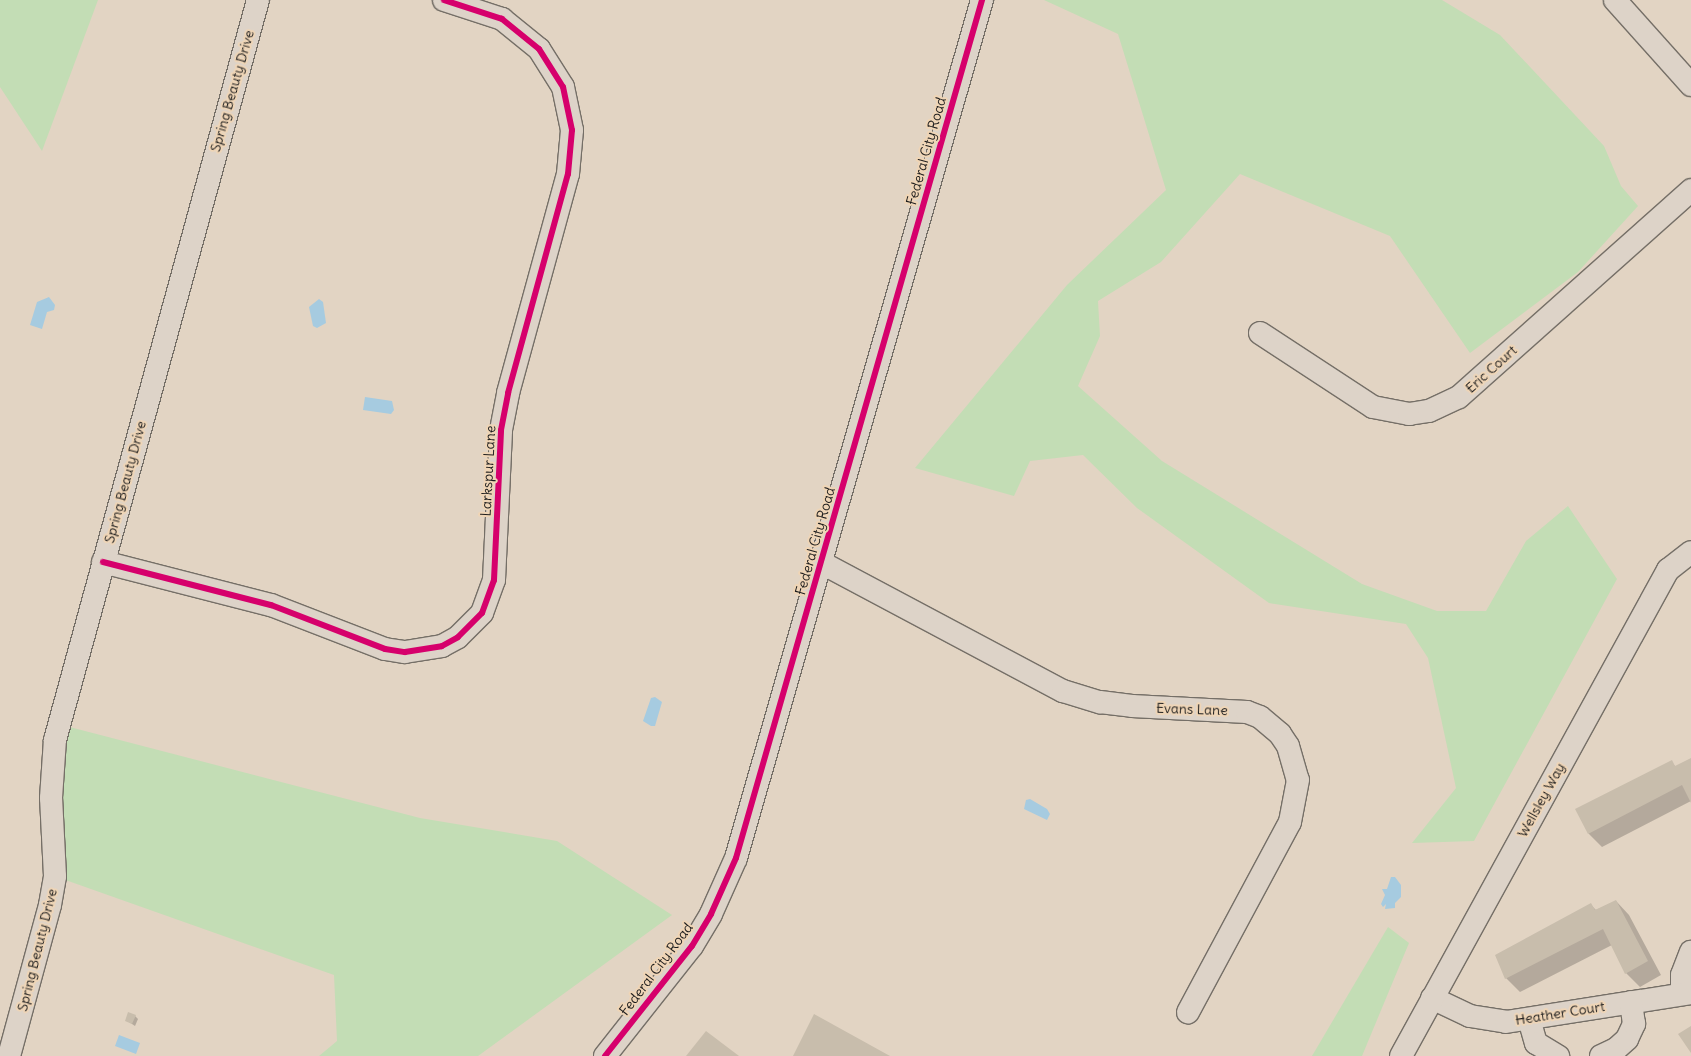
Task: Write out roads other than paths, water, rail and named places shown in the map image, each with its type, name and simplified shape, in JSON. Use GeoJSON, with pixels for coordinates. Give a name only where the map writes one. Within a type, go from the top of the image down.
{"type":"FeatureCollection","features":[{"type":"Feature","properties":{"kind":"street","name":"Spring Beauty Drive"},"geometry":{"type":"LineString","coordinates":[[9,1056],[50,905],[55,876],[51,798],[55,740],[258,0]]}},
{"type":"Feature","properties":{"kind":"street","name":"Larkspur Lane"},"geometry":{"type":"LineString","coordinates":[[103,562],[271,605],[386,648],[405,652],[442,646],[458,637],[482,613],[494,580],[501,430],[508,393],[568,174],[572,130],[563,87],[539,49],[502,19],[444,0]]}},
{"type":"Feature","properties":{"kind":"street","name":"Federal City Road"},"geometry":{"type":"LineString","coordinates":[[606,1056],[692,946],[725,886],[822,563],[982,0]]}},
{"type":"Feature","properties":{"kind":"street"},"geometry":{"type":"LineString","coordinates":[[1615,0],[1691,85]]}},
{"type":"Feature","properties":{"kind":"street","name":"Eric Court"},"geometry":{"type":"LineString","coordinates":[[1260,333],[1373,407],[1409,414],[1429,411],[1459,396],[1691,190]]}},
{"type":"Feature","properties":{"kind":"street","name":"Wellsley Way"},"geometry":{"type":"LineString","coordinates":[[1401,1056],[1668,570],[1691,552]]}},
{"type":"Feature","properties":{"kind":"street","name":"Evans Lane"},"geometry":{"type":"LineString","coordinates":[[822,563],[1063,691],[1100,702],[1124,705],[1247,712],[1280,734],[1288,746],[1298,780],[1290,822],[1188,1012]]}},
{"type":"Feature","properties":{"kind":"street"},"geometry":{"type":"LineString","coordinates":[[1686,994],[1682,975],[1691,952]]}},
{"type":"Feature","properties":{"kind":"street","name":"Heather Court"},"geometry":{"type":"LineString","coordinates":[[1432,998],[1488,1021],[1529,1018],[1686,994]]}},
{"type":"Feature","properties":{"kind":"street"},"geometry":{"type":"LineString","coordinates":[[1601,1056],[1616,1049],[1627,1039],[1634,1024],[1631,1002]]}},
{"type":"Feature","properties":{"kind":"street"},"geometry":{"type":"LineString","coordinates":[[1529,1018],[1536,1043],[1558,1056]]}},
{"type":"Feature","properties":{"kind":"water"},"geometry":{"type":"Polygon","coordinates":[[[49,297],[55,305],[54,310],[47,312],[42,329],[30,325],[37,302],[49,297]]]}},
{"type":"Feature","properties":{"kind":"water"},"geometry":{"type":"Polygon","coordinates":[[[319,299],[323,302],[326,323],[317,328],[313,326],[309,307],[319,299]]]}},
{"type":"Feature","properties":{"kind":"water"},"geometry":{"type":"Polygon","coordinates":[[[365,397],[392,401],[394,410],[391,414],[363,410],[365,397]]]}},
{"type":"Feature","properties":{"kind":"water"},"geometry":{"type":"Polygon","coordinates":[[[655,697],[662,702],[655,726],[651,726],[643,721],[651,698],[655,697]]]}},
{"type":"Feature","properties":{"kind":"water"},"geometry":{"type":"Polygon","coordinates":[[[1030,799],[1047,809],[1050,814],[1047,820],[1024,809],[1026,800],[1030,799]]]}},
{"type":"Feature","properties":{"kind":"water"},"geometry":{"type":"Polygon","coordinates":[[[1391,877],[1395,877],[1401,885],[1401,897],[1395,903],[1395,908],[1385,909],[1386,904],[1383,907],[1381,904],[1385,895],[1382,889],[1387,889],[1391,877]]]}},
{"type":"Feature","properties":{"kind":"water"},"geometry":{"type":"Polygon","coordinates":[[[119,1035],[140,1043],[136,1054],[115,1046],[119,1035]]]}}]}
